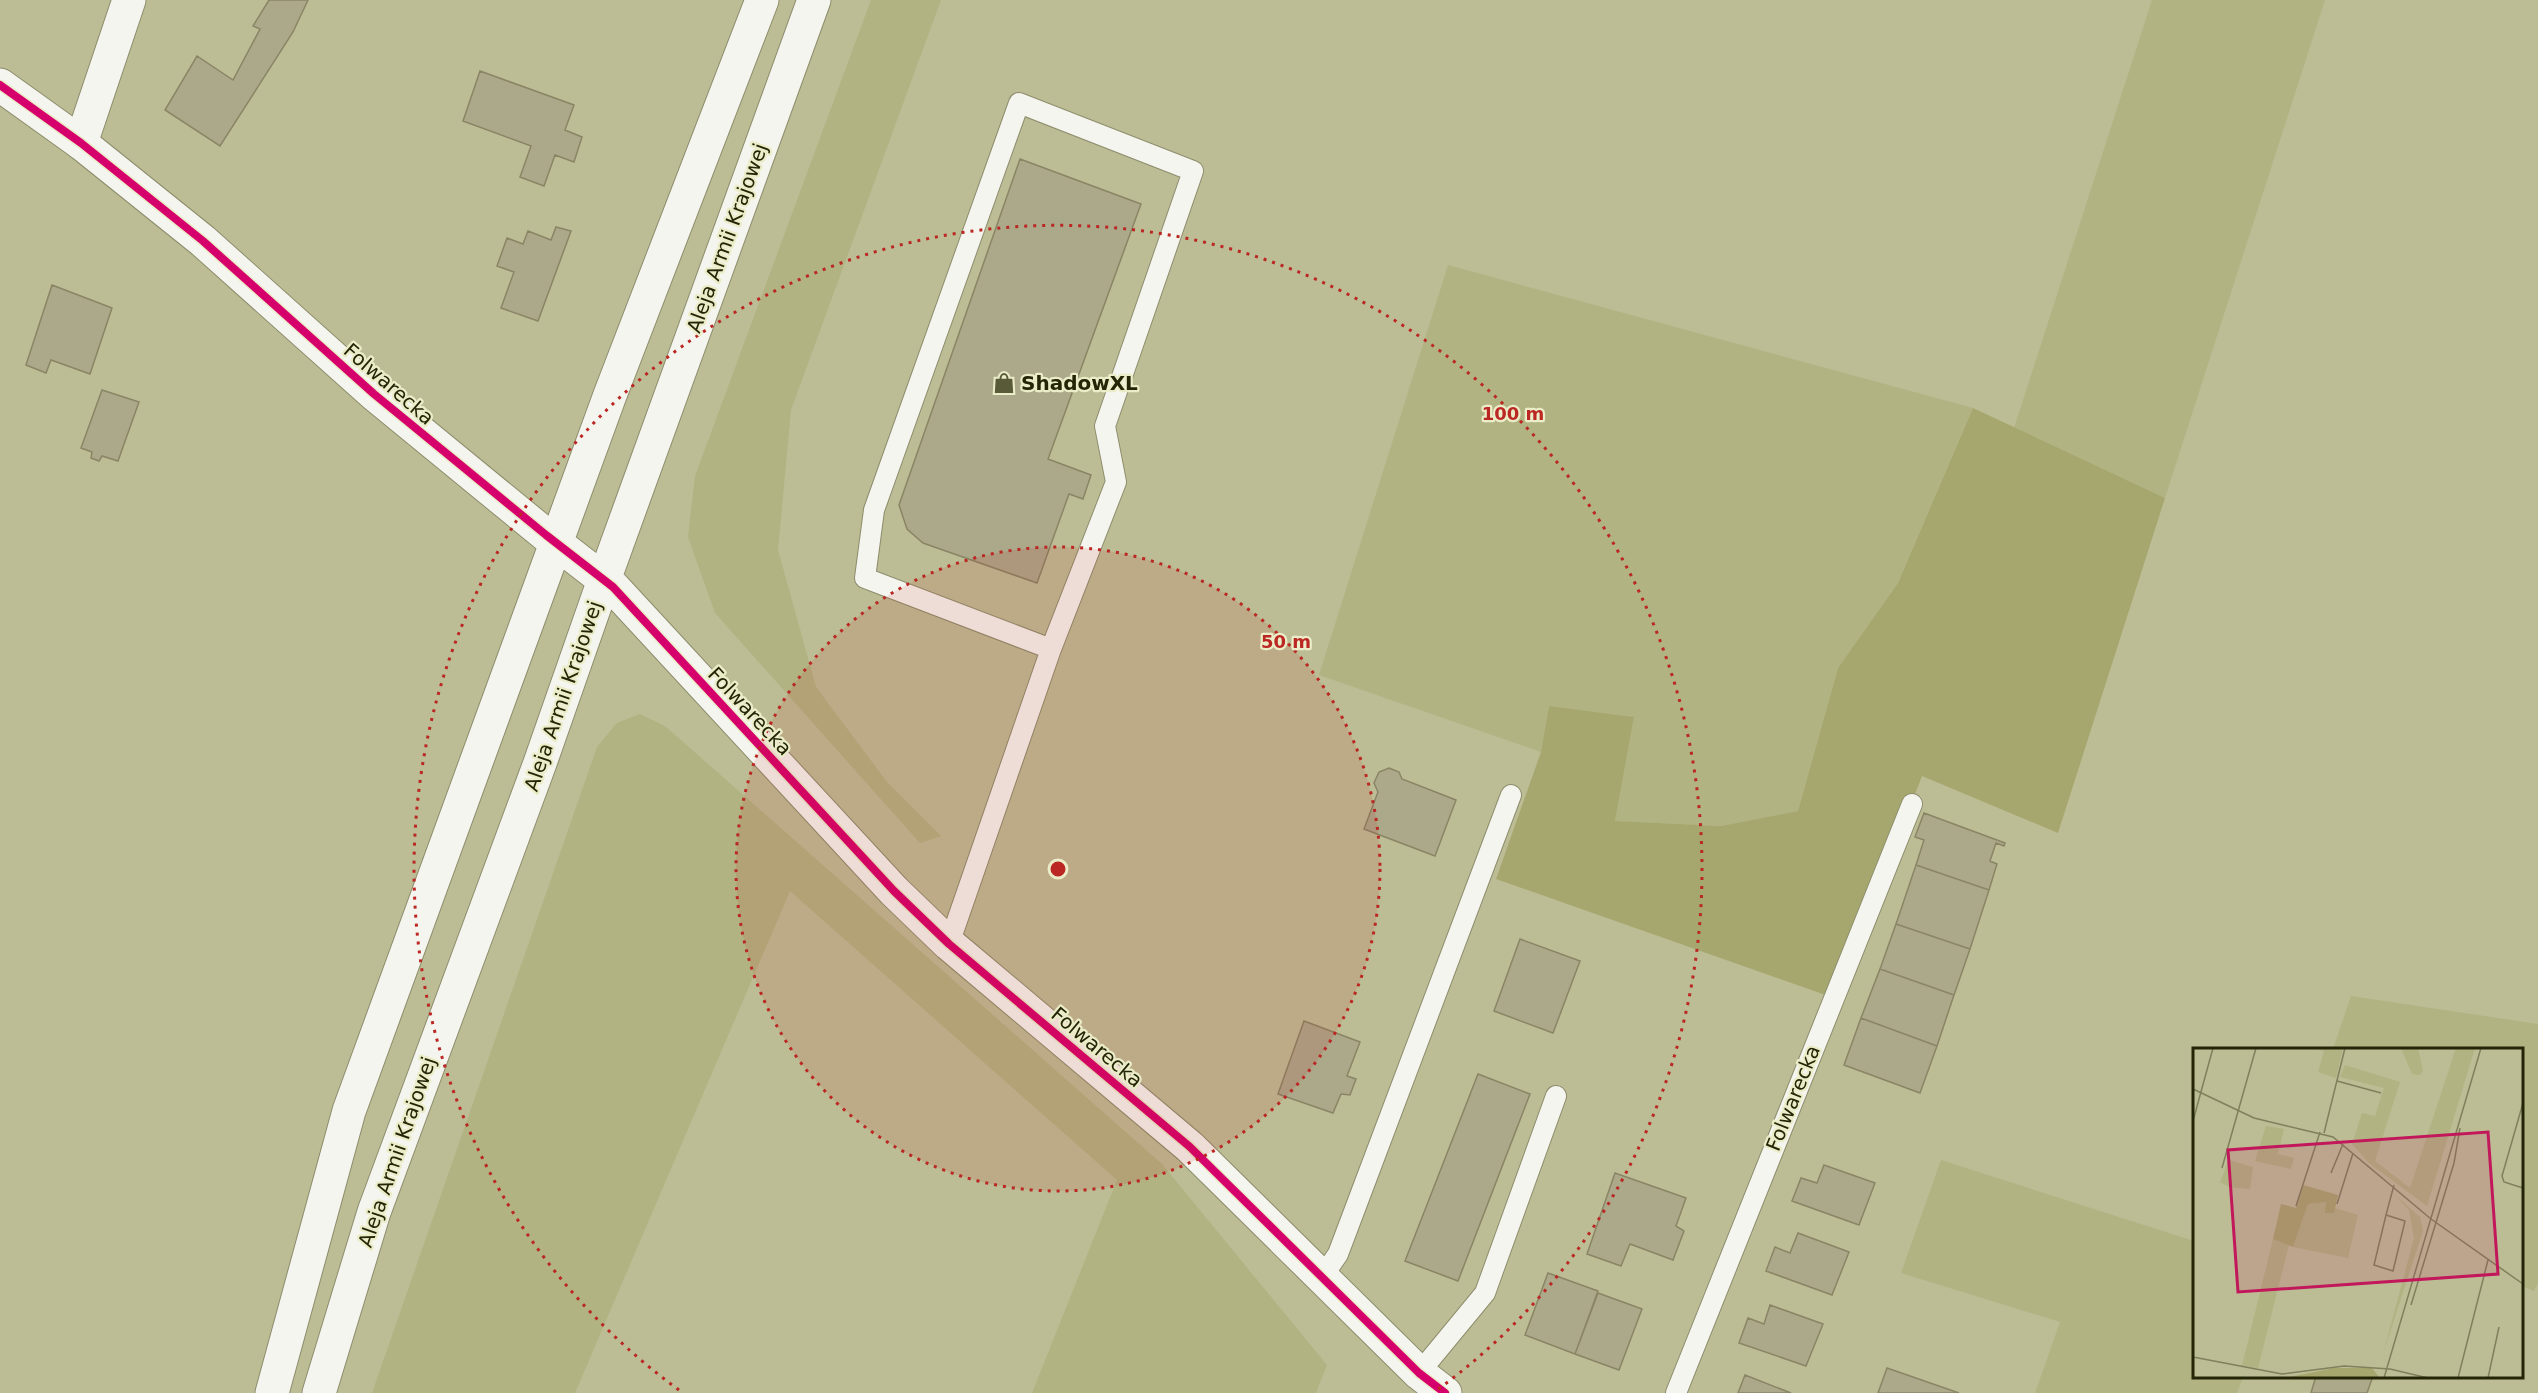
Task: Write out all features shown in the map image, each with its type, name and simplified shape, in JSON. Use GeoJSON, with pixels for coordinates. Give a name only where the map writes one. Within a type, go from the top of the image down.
{"type":"FeatureCollection","features":[{"type":"Feature","properties":{"kind":"main road"},"geometry":{"type":"LineString","coordinates":[[81,143],[129,0]]}},
{"type":"Feature","properties":{"kind":"main road"},"geometry":{"type":"LineString","coordinates":[[272,1393],[349,1110],[610,395],[762,0]]}},
{"type":"Feature","properties":{"kind":"main road","name":"Aleja Armii Krajowej"},"geometry":{"type":"LineString","coordinates":[[319,1393],[374,1212],[540,763],[813,0]]}},
{"type":"Feature","properties":{"kind":"main road","name":"Folwarecka"},"geometry":{"type":"LineString","coordinates":[[0,85],[81,143],[203,241],[374,394],[613,587],[894,891],[949,944],[1190,1147],[1419,1373],[1445,1393]]}},
{"type":"Feature","properties":{"kind":"lane"},"geometry":{"type":"LineString","coordinates":[[949,944],[1051,649],[1116,482],[1105,426],[1193,171],[1019,103],[874,510],[865,578],[1051,649]]}},
{"type":"Feature","properties":{"kind":"lane"},"geometry":{"type":"LineString","coordinates":[[1323,1276],[1338,1254],[1511,795]]}},
{"type":"Feature","properties":{"kind":"lane","name":"Folwarecka"},"geometry":{"type":"LineString","coordinates":[[1676,1393],[1912,804]]}},
{"type":"Feature","properties":{"kind":"lane"},"geometry":{"type":"LineString","coordinates":[[1419,1373],[1485,1293],[1556,1096]]}},
{"type":"Feature","properties":{"kind":"green space"},"geometry":{"type":"Polygon","coordinates":[[[871,0],[941,0],[791,410],[778,550],[816,687],[887,782],[941,836],[920,843],[715,613],[688,537],[695,476],[871,0]]]}},
{"type":"Feature","properties":{"kind":"green space"},"geometry":{"type":"Polygon","coordinates":[[[2152,0],[2325,0],[2165,498],[2014,428],[2152,0]]]}},
{"type":"Feature","properties":{"kind":"green space"},"geometry":{"type":"Polygon","coordinates":[[[1448,265],[1973,408],[1898,583],[1838,668],[1798,811],[1721,826],[1615,821],[1634,717],[1549,706],[1541,752],[1319,675],[1448,265]]]}},
{"type":"Feature","properties":{"kind":"green space"},"geometry":{"type":"Polygon","coordinates":[[[1973,408],[2165,498],[2058,833],[1922,776],[1837,999],[1496,879],[1541,752],[1549,706],[1634,717],[1615,821],[1721,826],[1798,811],[1838,668],[1898,583],[1973,408]]]}},
{"type":"Feature","properties":{"kind":"green space"},"geometry":{"type":"Polygon","coordinates":[[[640,714],[665,726],[1162,1164],[1327,1365],[1316,1393],[1032,1393],[1117,1180],[790,891],[575,1393],[372,1393],[597,747],[617,723],[640,714]]]}},
{"type":"Feature","properties":{"kind":"green space"},"geometry":{"type":"Polygon","coordinates":[[[2351,996],[2538,1024],[2538,1283],[2534,1291],[2523,1286],[2523,1048],[2333,1048],[2351,996]]]}},
{"type":"Feature","properties":{"kind":"green space"},"geometry":{"type":"Polygon","coordinates":[[[1941,1160],[2193,1241],[2193,1378],[2243,1378],[2237,1393],[2035,1393],[2060,1322],[1901,1273],[1941,1160]]]}},
{"type":"Feature","properties":{"kind":"building"},"geometry":{"type":"Polygon","coordinates":[[[269,0],[308,0],[293,32],[220,146],[165,110],[197,56],[233,80],[260,29],[253,26],[269,0]]]}},
{"type":"Feature","properties":{"kind":"building"},"geometry":{"type":"Polygon","coordinates":[[[480,71],[574,105],[565,130],[582,137],[574,162],[555,155],[544,186],[520,177],[531,146],[463,121],[480,71]]]}},
{"type":"Feature","properties":{"kind":"building"},"geometry":{"type":"Polygon","coordinates":[[[1020,159],[1141,204],[1048,459],[1091,475],[1083,499],[1069,494],[1037,583],[923,543],[907,529],[899,505],[1020,159]]]}},
{"type":"Feature","properties":{"kind":"building"},"geometry":{"type":"Polygon","coordinates":[[[556,227],[571,231],[538,321],[501,308],[514,272],[497,266],[507,238],[523,244],[528,231],[551,240],[556,227]]]}},
{"type":"Feature","properties":{"kind":"building"},"geometry":{"type":"Polygon","coordinates":[[[52,285],[112,308],[90,374],[51,360],[46,373],[26,365],[52,285]]]}},
{"type":"Feature","properties":{"kind":"building"},"geometry":{"type":"Polygon","coordinates":[[[102,390],[139,402],[118,461],[102,456],[99,461],[91,458],[92,452],[81,448],[102,390]]]}},
{"type":"Feature","properties":{"kind":"building"},"geometry":{"type":"Polygon","coordinates":[[[1389,768],[1399,772],[1402,779],[1456,800],[1435,856],[1364,829],[1378,792],[1374,783],[1379,772],[1389,768]]]}},
{"type":"Feature","properties":{"kind":"building"},"geometry":{"type":"Polygon","coordinates":[[[1924,813],[2005,843],[2004,846],[1996,843],[1990,861],[1997,864],[1989,890],[1916,865],[1924,840],[1915,837],[1924,813]]]}},
{"type":"Feature","properties":{"kind":"building"},"geometry":{"type":"Polygon","coordinates":[[[1916,865],[1989,890],[1970,949],[1896,924],[1916,865]]]}},
{"type":"Feature","properties":{"kind":"building"},"geometry":{"type":"Polygon","coordinates":[[[1896,924],[1970,949],[1954,995],[1880,969],[1896,924]]]}},
{"type":"Feature","properties":{"kind":"building"},"geometry":{"type":"Polygon","coordinates":[[[1520,939],[1580,961],[1553,1033],[1494,1011],[1520,939]]]}},
{"type":"Feature","properties":{"kind":"building"},"geometry":{"type":"Polygon","coordinates":[[[1880,969],[1954,995],[1937,1046],[1861,1018],[1880,969]]]}},
{"type":"Feature","properties":{"kind":"building"},"geometry":{"type":"Polygon","coordinates":[[[1861,1018],[1937,1046],[1920,1093],[1844,1065],[1861,1018]]]}},
{"type":"Feature","properties":{"kind":"building"},"geometry":{"type":"Polygon","coordinates":[[[1304,1021],[1360,1042],[1347,1076],[1356,1079],[1350,1095],[1341,1094],[1333,1113],[1278,1094],[1304,1021]]]}},
{"type":"Feature","properties":{"kind":"building"},"geometry":{"type":"Polygon","coordinates":[[[1478,1074],[1530,1094],[1458,1281],[1405,1261],[1478,1074]]]}},
{"type":"Feature","properties":{"kind":"building"},"geometry":{"type":"Polygon","coordinates":[[[1824,1165],[1875,1183],[1859,1225],[1792,1201],[1801,1178],[1817,1183],[1824,1165]]]}},
{"type":"Feature","properties":{"kind":"building"},"geometry":{"type":"Polygon","coordinates":[[[1615,1173],[1686,1198],[1676,1226],[1684,1231],[1673,1260],[1630,1244],[1621,1266],[1587,1254],[1615,1173]]]}},
{"type":"Feature","properties":{"kind":"building"},"geometry":{"type":"Polygon","coordinates":[[[1798,1233],[1849,1252],[1832,1295],[1766,1271],[1775,1247],[1790,1253],[1798,1233]]]}},
{"type":"Feature","properties":{"kind":"building"},"geometry":{"type":"Polygon","coordinates":[[[1548,1273],[1598,1291],[1575,1354],[1525,1335],[1548,1273]]]}},
{"type":"Feature","properties":{"kind":"building"},"geometry":{"type":"Polygon","coordinates":[[[1598,1293],[1642,1309],[1619,1370],[1575,1354],[1598,1293]]]}},
{"type":"Feature","properties":{"kind":"building"},"geometry":{"type":"Polygon","coordinates":[[[1770,1305],[1823,1324],[1806,1366],[1739,1343],[1748,1318],[1764,1324],[1770,1305]]]}},
{"type":"Feature","properties":{"kind":"building"},"geometry":{"type":"Polygon","coordinates":[[[1887,1368],[1959,1393],[1878,1393],[1887,1368]]]}},
{"type":"Feature","properties":{"kind":"building"},"geometry":{"type":"Polygon","coordinates":[[[1745,1375],[1791,1393],[1738,1393],[1745,1375]]]}},
{"type":"Feature","properties":{"kind":"building"},"geometry":{"type":"Polygon","coordinates":[[[2315,1378],[2372,1378],[2367,1393],[2311,1393],[2315,1378]]]}},
{"type":"Feature","properties":{"kind":"cycle path"},"geometry":{"type":"LineString","coordinates":[[0,85],[81,143],[203,241],[374,394],[613,587],[894,891],[949,944],[1190,1147],[1419,1373],[1445,1393]]}},
{"type":"Feature","properties":{"kind":"place","name":"ShadowXL"},"geometry":{"type":"Point","coordinates":[1004,383]}}]}
